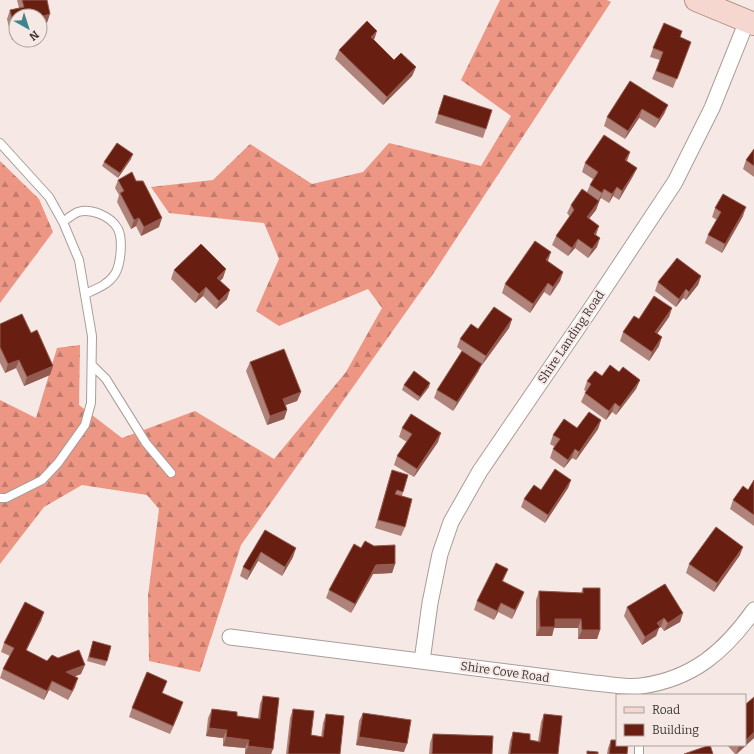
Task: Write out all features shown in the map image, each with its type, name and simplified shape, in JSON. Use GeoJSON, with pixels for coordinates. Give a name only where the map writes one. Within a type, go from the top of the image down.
{"type":"FeatureCollection","features":[{"type":"Feature","properties":{"kind":"main road"},"geometry":{"type":"LineString","coordinates":[[696,0],[750,23]]}},
{"type":"Feature","properties":{"kind":"street","name":"Shire Landing Road"},"geometry":{"type":"LineString","coordinates":[[422,661],[430,603],[440,554],[451,522],[480,471],[675,182],[712,108],[750,23]]}},
{"type":"Feature","properties":{"kind":"street","name":"Shire Cove Road"},"geometry":{"type":"LineString","coordinates":[[230,637],[422,661],[639,691],[676,677],[706,662],[740,630],[754,610]]}},
{"type":"Feature","properties":{"kind":"lane"},"geometry":{"type":"LineString","coordinates":[[0,143],[50,197],[63,222],[79,260],[92,336],[91,403],[85,425],[58,463],[42,480],[6,498],[0,498]]}},
{"type":"Feature","properties":{"kind":"lane"},"geometry":{"type":"LineString","coordinates":[[63,222],[77,212],[86,211],[104,215],[118,229],[120,260],[115,274],[103,286],[85,294]]}},
{"type":"Feature","properties":{"kind":"lane"},"geometry":{"type":"LineString","coordinates":[[92,365],[106,379],[146,442],[171,473]]}},
{"type":"Feature","properties":{"kind":"green space"},"geometry":{"type":"Polygon","coordinates":[[[500,0],[607,0],[611,2],[433,274],[241,545],[200,672],[149,661],[148,596],[159,509],[147,495],[82,485],[44,507],[0,564],[0,400],[36,418],[57,348],[80,345],[79,405],[122,438],[195,411],[274,459],[346,372],[382,308],[368,289],[279,326],[256,311],[279,259],[264,223],[169,213],[151,187],[213,180],[250,144],[312,184],[363,172],[389,143],[481,166],[511,116],[461,80],[500,0]]]}},
{"type":"Feature","properties":{"kind":"green space"},"geometry":{"type":"Polygon","coordinates":[[[0,161],[39,199],[53,232],[0,303],[0,161]]]}},
{"type":"Feature","properties":{"kind":"building"},"geometry":{"type":"Polygon","coordinates":[[[22,0],[47,0],[50,14],[48,15],[48,8],[19,8],[24,7],[22,0]]]}},
{"type":"Feature","properties":{"kind":"building"},"geometry":{"type":"Polygon","coordinates":[[[367,21],[377,31],[371,37],[394,60],[401,53],[416,67],[387,97],[339,50],[367,21]]]}},
{"type":"Feature","properties":{"kind":"building"},"geometry":{"type":"Polygon","coordinates":[[[664,23],[682,31],[680,37],[691,42],[677,79],[656,71],[663,52],[653,48],[664,23]]]}},
{"type":"Feature","properties":{"kind":"building"},"geometry":{"type":"Polygon","coordinates":[[[630,81],[668,105],[659,119],[642,109],[628,131],[607,117],[630,81]]]}},
{"type":"Feature","properties":{"kind":"building"},"geometry":{"type":"Polygon","coordinates":[[[444,95],[492,110],[486,129],[438,114],[444,95]]]}},
{"type":"Feature","properties":{"kind":"building"},"geometry":{"type":"Polygon","coordinates":[[[604,135],[630,152],[625,160],[637,168],[622,191],[617,187],[612,194],[604,189],[602,193],[590,185],[598,172],[585,163],[604,135]]]}},
{"type":"Feature","properties":{"kind":"building"},"geometry":{"type":"Polygon","coordinates":[[[117,143],[133,154],[120,173],[104,162],[117,143]]]}},
{"type":"Feature","properties":{"kind":"building"},"geometry":{"type":"Polygon","coordinates":[[[754,149],[754,166],[746,160],[754,149]]]}},
{"type":"Feature","properties":{"kind":"building"},"geometry":{"type":"Polygon","coordinates":[[[132,172],[136,181],[143,181],[162,218],[144,227],[139,218],[134,220],[120,193],[124,191],[118,180],[132,172]]]}},
{"type":"Feature","properties":{"kind":"building"},"geometry":{"type":"Polygon","coordinates":[[[582,189],[599,201],[587,217],[599,226],[594,234],[600,238],[592,249],[578,239],[572,248],[556,236],[574,210],[571,205],[582,189]]]}},
{"type":"Feature","properties":{"kind":"building"},"geometry":{"type":"Polygon","coordinates":[[[723,194],[746,207],[725,244],[708,235],[721,212],[715,208],[723,194]]]}},
{"type":"Feature","properties":{"kind":"building"},"geometry":{"type":"Polygon","coordinates":[[[535,241],[551,252],[546,260],[563,272],[553,287],[548,283],[533,304],[505,284],[535,241]]]}},
{"type":"Feature","properties":{"kind":"building"},"geometry":{"type":"Polygon","coordinates":[[[201,244],[226,269],[217,278],[230,290],[219,301],[206,287],[199,294],[174,270],[201,244]]]}},
{"type":"Feature","properties":{"kind":"building"},"geometry":{"type":"Polygon","coordinates":[[[677,258],[701,276],[689,292],[686,289],[679,299],[658,282],[677,258]]]}},
{"type":"Feature","properties":{"kind":"building"},"geometry":{"type":"Polygon","coordinates":[[[654,296],[672,308],[655,332],[662,337],[652,352],[623,332],[634,316],[639,319],[654,296]]]}},
{"type":"Feature","properties":{"kind":"building"},"geometry":{"type":"Polygon","coordinates":[[[494,307],[512,319],[486,356],[460,339],[471,324],[478,329],[494,307]]]}},
{"type":"Feature","properties":{"kind":"building"},"geometry":{"type":"Polygon","coordinates":[[[22,314],[31,333],[37,330],[53,366],[27,377],[19,360],[8,364],[0,347],[0,324],[22,314]]]}},
{"type":"Feature","properties":{"kind":"building"},"geometry":{"type":"Polygon","coordinates":[[[284,349],[301,392],[283,399],[287,410],[270,416],[250,362],[284,349]]]}},
{"type":"Feature","properties":{"kind":"building"},"geometry":{"type":"Polygon","coordinates":[[[462,351],[482,364],[457,402],[437,390],[462,351]]]}},
{"type":"Feature","properties":{"kind":"building"},"geometry":{"type":"Polygon","coordinates":[[[610,365],[619,372],[623,367],[640,380],[620,407],[615,403],[609,411],[585,393],[591,384],[587,381],[595,371],[602,376],[610,365]]]}},
{"type":"Feature","properties":{"kind":"building"},"geometry":{"type":"Polygon","coordinates":[[[414,371],[430,383],[420,397],[404,385],[414,371]]]}},
{"type":"Feature","properties":{"kind":"building"},"geometry":{"type":"Polygon","coordinates":[[[589,412],[601,420],[579,452],[575,449],[568,460],[553,449],[560,439],[553,435],[564,419],[577,428],[589,412]]]}},
{"type":"Feature","properties":{"kind":"building"},"geometry":{"type":"Polygon","coordinates":[[[411,414],[441,433],[417,469],[397,456],[412,434],[402,428],[411,414]]]}},
{"type":"Feature","properties":{"kind":"building"},"geometry":{"type":"Polygon","coordinates":[[[555,469],[571,480],[548,515],[524,499],[534,485],[541,490],[555,469]]]}},
{"type":"Feature","properties":{"kind":"building"},"geometry":{"type":"Polygon","coordinates":[[[392,470],[408,475],[403,492],[397,490],[395,494],[412,499],[405,527],[378,520],[392,470]]]}},
{"type":"Feature","properties":{"kind":"building"},"geometry":{"type":"Polygon","coordinates":[[[754,480],[754,515],[733,500],[743,486],[748,490],[754,480]]]}},
{"type":"Feature","properties":{"kind":"building"},"geometry":{"type":"Polygon","coordinates":[[[716,527],[743,547],[717,583],[689,564],[716,527]]]}},
{"type":"Feature","properties":{"kind":"building"},"geometry":{"type":"Polygon","coordinates":[[[265,530],[296,548],[285,567],[261,552],[250,571],[243,567],[265,530]]]}},
{"type":"Feature","properties":{"kind":"building"},"geometry":{"type":"Polygon","coordinates":[[[365,541],[374,546],[395,545],[395,564],[376,565],[355,604],[329,590],[354,544],[361,548],[365,541]]]}},
{"type":"Feature","properties":{"kind":"building"},"geometry":{"type":"Polygon","coordinates":[[[496,563],[508,569],[502,581],[524,592],[515,610],[501,603],[497,611],[477,601],[496,563]]]}},
{"type":"Feature","properties":{"kind":"building"},"geometry":{"type":"Polygon","coordinates":[[[665,584],[683,613],[668,623],[664,618],[657,623],[660,627],[645,637],[627,607],[665,584]]]}},
{"type":"Feature","properties":{"kind":"building"},"geometry":{"type":"Polygon","coordinates":[[[583,588],[600,588],[600,630],[582,630],[581,619],[555,619],[555,627],[540,627],[539,591],[583,593],[583,588]]]}},
{"type":"Feature","properties":{"kind":"building"},"geometry":{"type":"Polygon","coordinates":[[[25,602],[44,612],[26,650],[47,661],[52,655],[58,658],[79,650],[85,665],[66,672],[78,678],[72,691],[52,681],[47,691],[3,669],[14,648],[4,643],[25,602]]]}},
{"type":"Feature","properties":{"kind":"building"},"geometry":{"type":"Polygon","coordinates":[[[93,641],[111,646],[107,661],[89,657],[93,641]]]}},
{"type":"Feature","properties":{"kind":"building"},"geometry":{"type":"Polygon","coordinates":[[[147,672],[167,681],[162,693],[183,702],[173,726],[132,708],[147,672]]]}},
{"type":"Feature","properties":{"kind":"building"},"geometry":{"type":"Polygon","coordinates":[[[263,696],[279,698],[273,749],[248,746],[249,740],[226,737],[227,730],[209,728],[212,709],[237,712],[237,716],[260,719],[263,696]]]}},
{"type":"Feature","properties":{"kind":"building"},"geometry":{"type":"Polygon","coordinates":[[[754,697],[754,732],[746,740],[746,704],[754,697]]]}},
{"type":"Feature","properties":{"kind":"building"},"geometry":{"type":"Polygon","coordinates":[[[293,709],[314,711],[311,735],[323,737],[326,714],[344,716],[340,754],[288,754],[293,709]]]}},
{"type":"Feature","properties":{"kind":"building"},"geometry":{"type":"Polygon","coordinates":[[[363,713],[411,720],[407,744],[359,737],[363,713]]]}},
{"type":"Feature","properties":{"kind":"building"},"geometry":{"type":"Polygon","coordinates":[[[544,714],[562,716],[558,754],[510,754],[513,732],[530,734],[530,740],[540,742],[544,714]]]}},
{"type":"Feature","properties":{"kind":"building"},"geometry":{"type":"Polygon","coordinates":[[[433,734],[493,736],[492,754],[432,754],[433,734]]]}},
{"type":"Feature","properties":{"kind":"building"},"geometry":{"type":"Polygon","coordinates":[[[611,740],[616,740],[616,746],[628,746],[627,754],[609,754],[611,740]]]}},
{"type":"Feature","properties":{"kind":"building"},"geometry":{"type":"Polygon","coordinates":[[[710,746],[713,754],[684,754],[710,746]]]}},
{"type":"Feature","properties":{"kind":"building"},"geometry":{"type":"Polygon","coordinates":[[[587,751],[598,752],[598,754],[587,754],[587,751]]]}}]}
